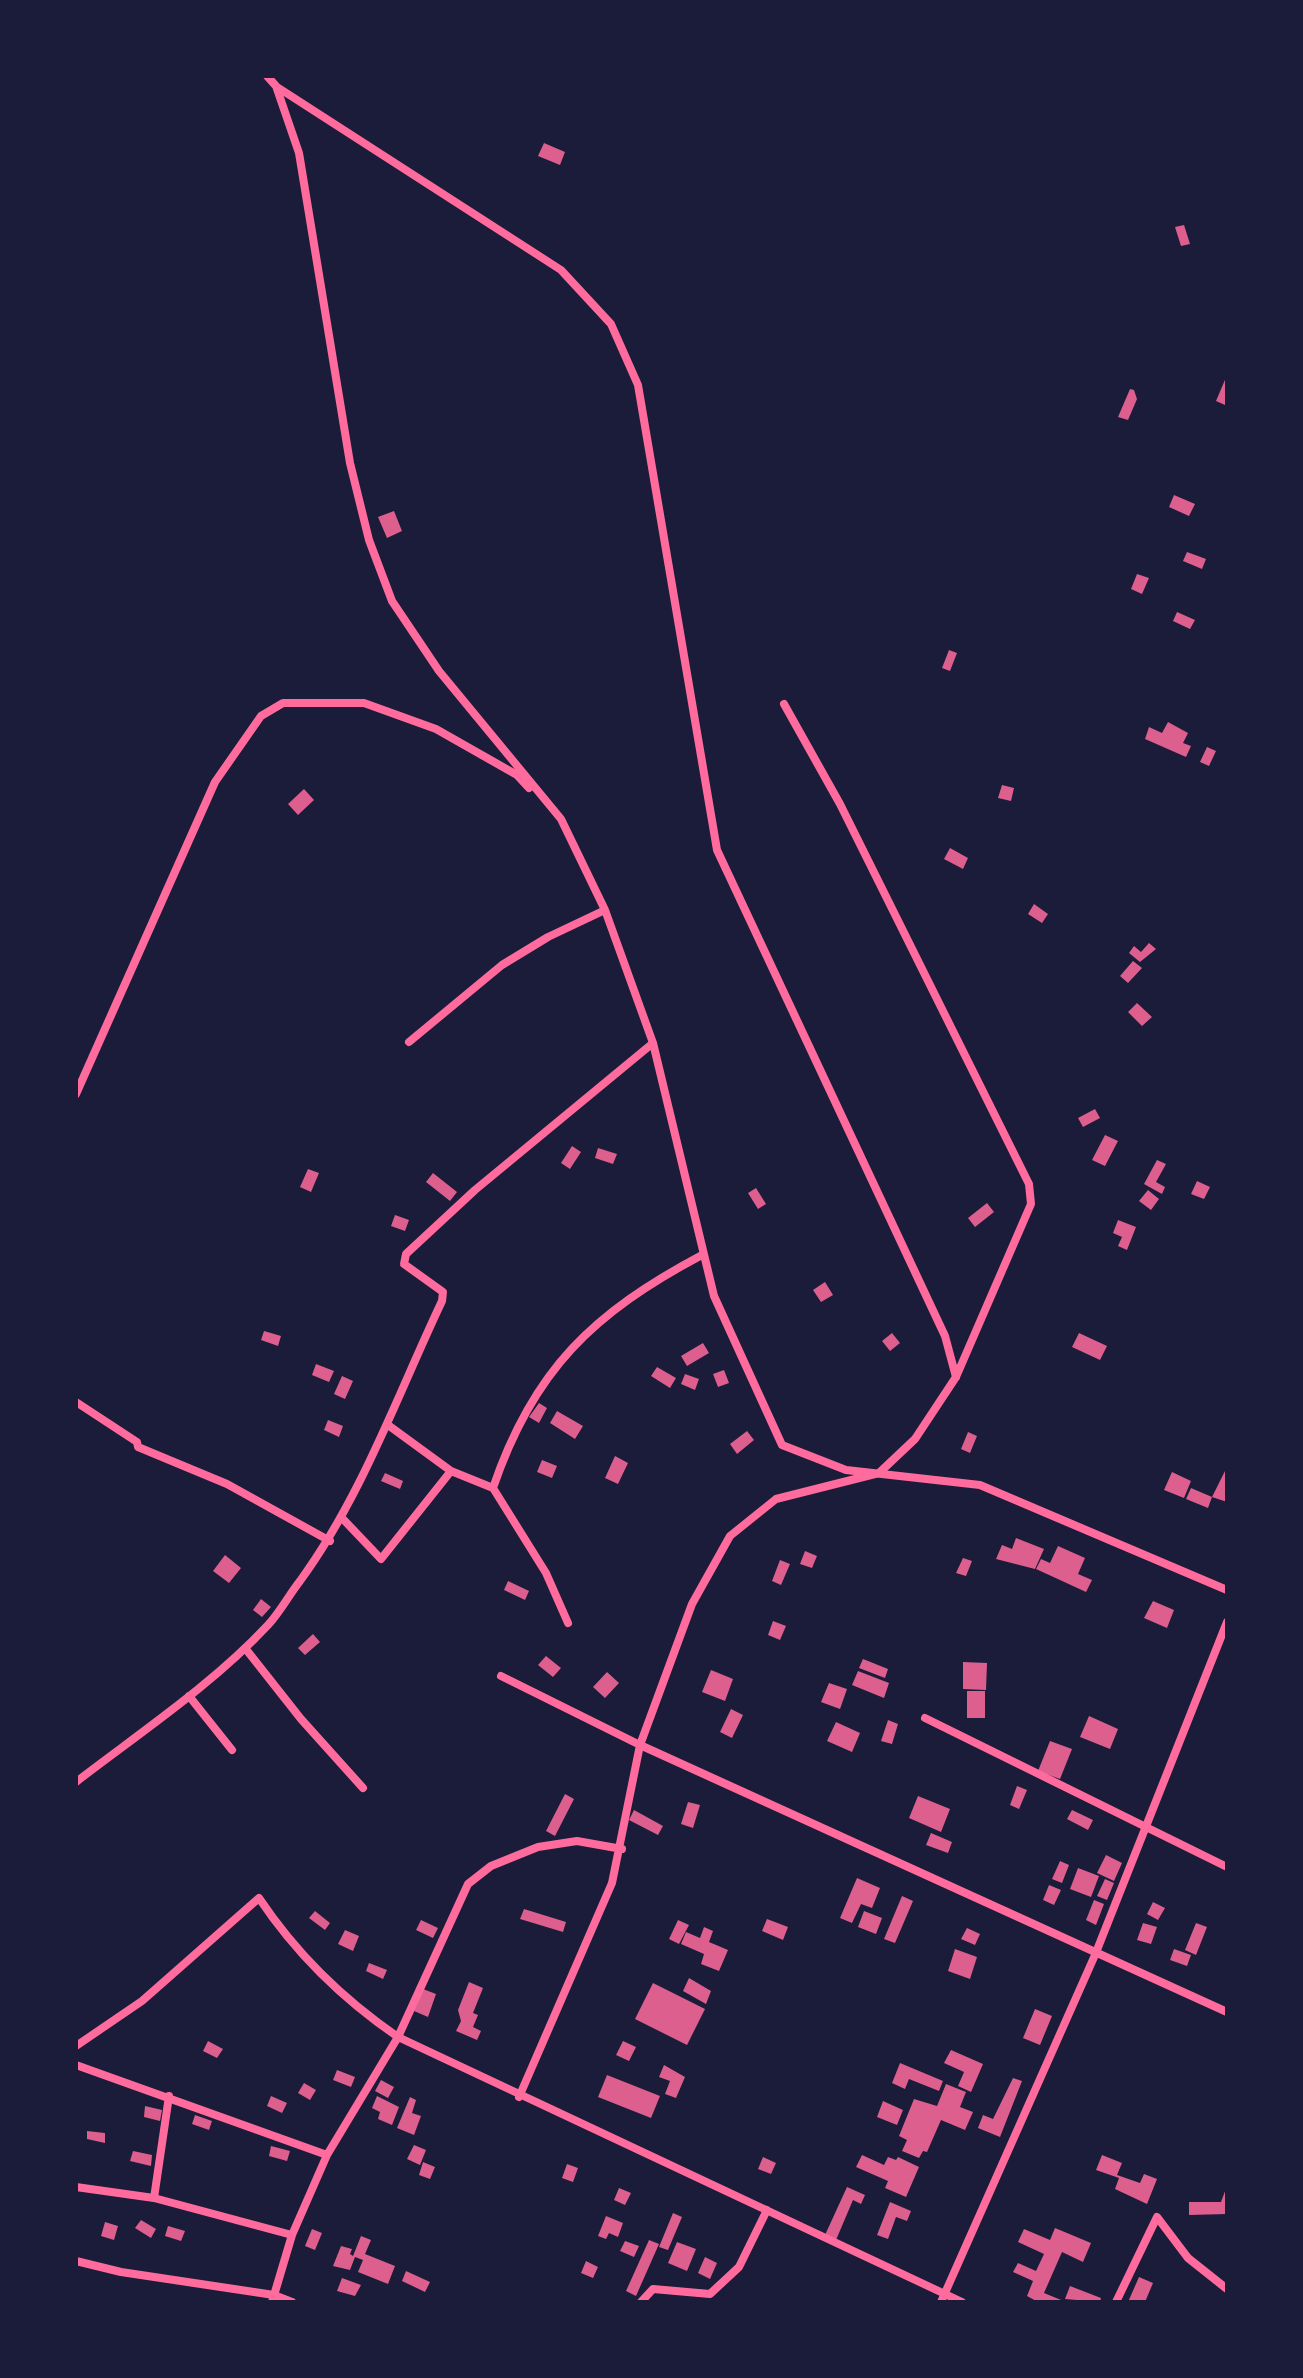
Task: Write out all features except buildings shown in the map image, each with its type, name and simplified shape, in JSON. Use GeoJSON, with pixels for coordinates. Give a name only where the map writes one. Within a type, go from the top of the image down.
{"type":"FeatureCollection","features":[{"type":"Feature","properties":{"kind":"street"},"geometry":{"type":"LineString","coordinates":[[267,76],[276,86],[561,270],[611,324],[638,385],[717,850],[945,1336],[956,1377]]}},
{"type":"Feature","properties":{"kind":"street"},"geometry":{"type":"LineString","coordinates":[[276,86],[299,153],[350,463],[369,540],[387,589],[439,671],[561,819],[605,910],[653,1043],[714,1296],[782,1445],[824,1464],[980,1485],[1227,1590]]}},
{"type":"Feature","properties":{"kind":"street"},"geometry":{"type":"LineString","coordinates":[[76,1094],[215,782],[261,716],[283,703],[364,703],[436,729],[517,775],[561,819]]}},
{"type":"Feature","properties":{"kind":"street"},"geometry":{"type":"LineString","coordinates":[[519,2097],[612,1883],[622,1849],[640,1745],[692,1604],[730,1536],[776,1499],[879,1473],[915,1439],[956,1377],[1031,1204],[1029,1184],[847,818],[784,704]]}},
{"type":"Feature","properties":{"kind":"street"},"geometry":{"type":"LineString","coordinates":[[409,1042],[502,965],[548,937],[605,910]]}},
{"type":"Feature","properties":{"kind":"street"},"geometry":{"type":"LineString","coordinates":[[76,1782],[189,1696],[245,1648],[270,1622],[330,1541],[388,1425],[443,1292],[404,1264],[406,1254],[475,1190],[653,1043]]}},
{"type":"Feature","properties":{"kind":"street"},"geometry":{"type":"LineString","coordinates":[[76,1072],[80,1083]]}},
{"type":"Feature","properties":{"kind":"street"},"geometry":{"type":"LineString","coordinates":[[493,1488],[522,1414],[572,1349],[611,1310],[647,1284],[702,1255]]}},
{"type":"Feature","properties":{"kind":"street"},"geometry":{"type":"LineString","coordinates":[[76,1402],[137,1442],[138,1447],[227,1484],[330,1541]]}},
{"type":"Feature","properties":{"kind":"street"},"geometry":{"type":"LineString","coordinates":[[388,1425],[451,1471],[493,1488],[546,1573],[568,1623]]}},
{"type":"Feature","properties":{"kind":"street"},"geometry":{"type":"LineString","coordinates":[[342,1518],[381,1559],[451,1471]]}},
{"type":"Feature","properties":{"kind":"street"},"geometry":{"type":"LineString","coordinates":[[941,2302],[1095,1955],[1227,1622]]}},
{"type":"Feature","properties":{"kind":"street"},"geometry":{"type":"LineString","coordinates":[[245,1648],[301,1719],[363,1788]]}},
{"type":"Feature","properties":{"kind":"street"},"geometry":{"type":"LineString","coordinates":[[501,1676],[640,1745],[873,1849],[1095,1955],[1227,2012]]}},
{"type":"Feature","properties":{"kind":"street"},"geometry":{"type":"LineString","coordinates":[[189,1696],[232,1750]]}},
{"type":"Feature","properties":{"kind":"street"},"geometry":{"type":"LineString","coordinates":[[925,1718],[1227,1867]]}},
{"type":"Feature","properties":{"kind":"street"},"geometry":{"type":"LineString","coordinates":[[273,2298],[292,2235],[327,2155],[398,2037],[468,1884],[491,1866],[538,1847],[577,1841],[622,1849]]}},
{"type":"Feature","properties":{"kind":"street"},"geometry":{"type":"LineString","coordinates":[[76,2046],[142,2001],[259,1898],[285,1937],[363,2011],[398,2037],[519,2097],[962,2302]]}},
{"type":"Feature","properties":{"kind":"street"},"geometry":{"type":"LineString","coordinates":[[76,2065],[327,2155]]}},
{"type":"Feature","properties":{"kind":"street"},"geometry":{"type":"LineString","coordinates":[[154,2198],[169,2096]]}},
{"type":"Feature","properties":{"kind":"street"},"geometry":{"type":"LineString","coordinates":[[76,2187],[154,2198],[292,2235]]}},
{"type":"Feature","properties":{"kind":"street"},"geometry":{"type":"LineString","coordinates":[[641,2302],[653,2289],[710,2294],[739,2267],[767,2210]]}},
{"type":"Feature","properties":{"kind":"street"},"geometry":{"type":"LineString","coordinates":[[1116,2302],[1157,2217],[1188,2258],[1227,2289]]}},
{"type":"Feature","properties":{"kind":"street"},"geometry":{"type":"LineString","coordinates":[[76,2261],[121,2272],[292,2302]]}}]}
